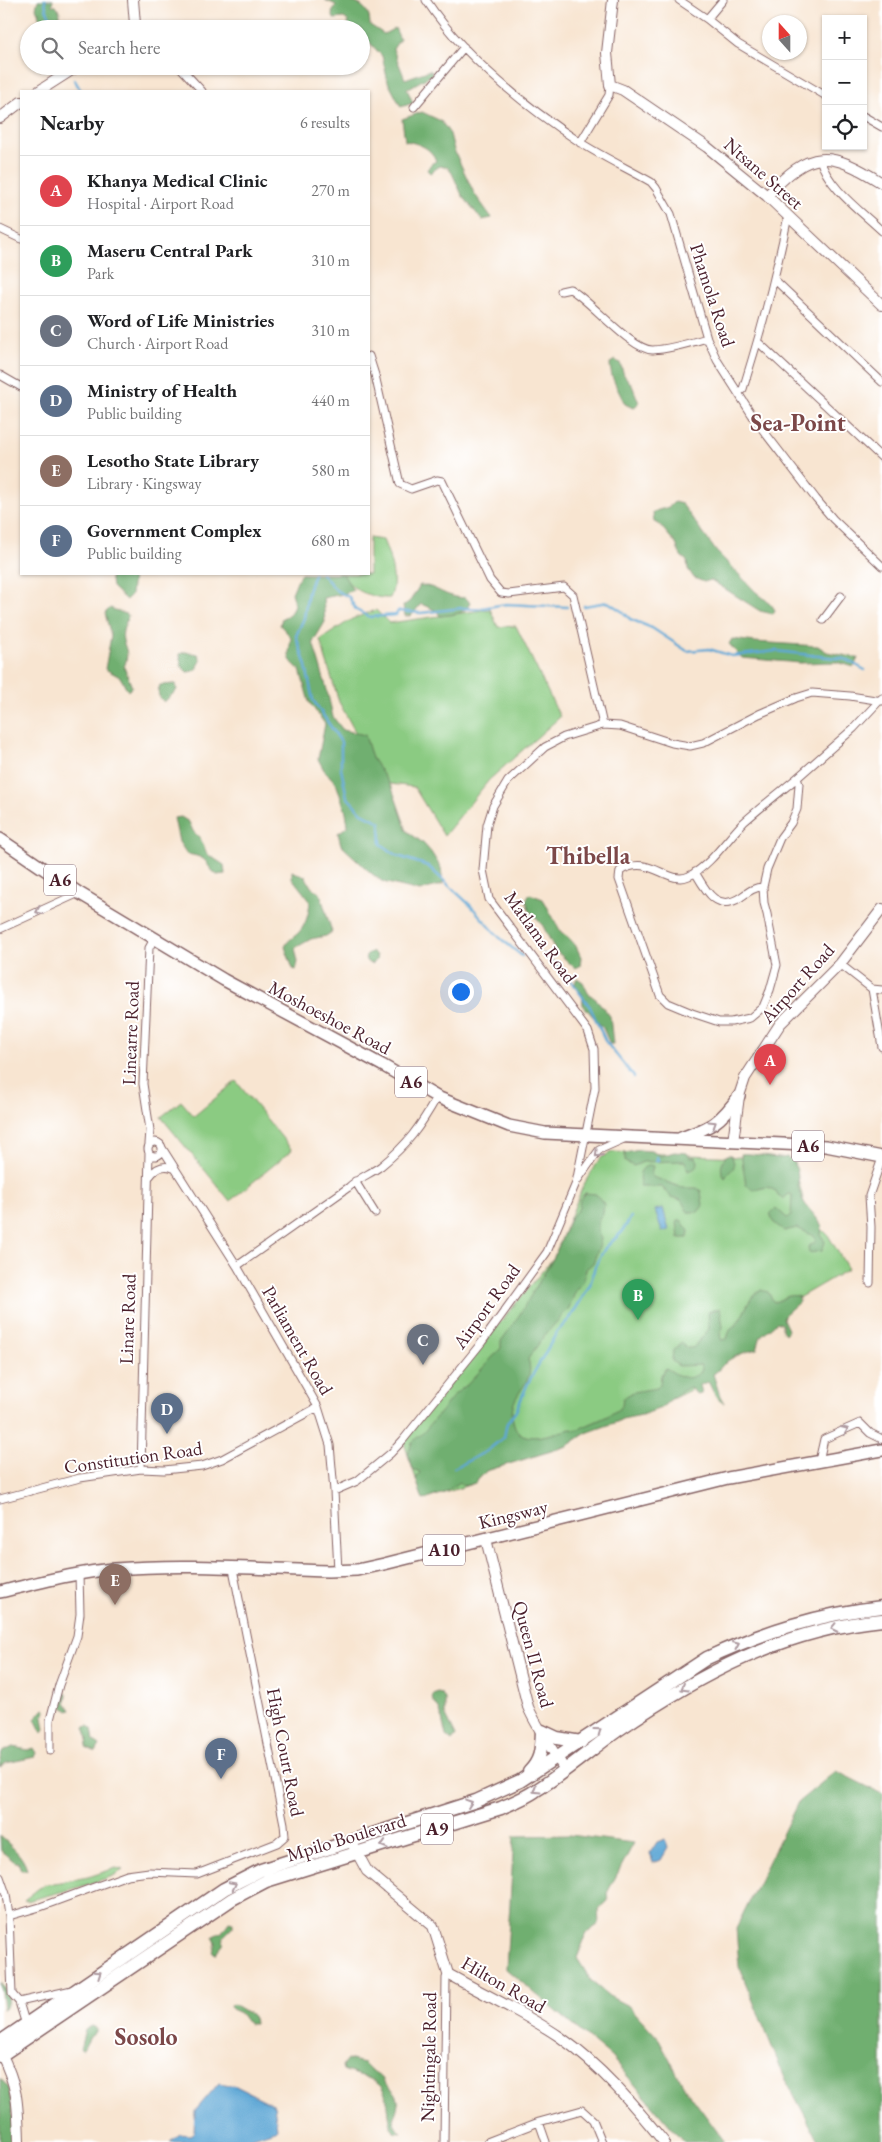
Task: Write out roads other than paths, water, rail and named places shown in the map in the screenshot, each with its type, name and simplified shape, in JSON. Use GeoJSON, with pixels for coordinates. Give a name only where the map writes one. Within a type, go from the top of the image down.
{"type":"FeatureCollection","features":[{"type":"Feature","properties":{"kind":"highway","name":"Mpilo Boulevard"},"geometry":{"type":"LineString","coordinates":[[1,2054],[232,1899],[266,1881],[476,1801],[520,1781],[707,1658],[738,1644],[770,1631],[797,1624],[882,1607]]}},
{"type":"Feature","properties":{"kind":"highway","name":"Mpilo Boulevard"},"geometry":{"type":"LineString","coordinates":[[0,2042],[224,1889],[261,1870],[354,1848],[501,1808],[534,1792],[617,1731],[666,1698],[743,1656],[801,1636],[862,1622],[882,1620]]}},
{"type":"Feature","properties":{"kind":"highway"},"geometry":{"type":"LineString","coordinates":[[520,1781],[537,1764],[541,1750],[542,1730],[557,1738],[581,1742]]}},
{"type":"Feature","properties":{"kind":"main road","name":"Moshoeshoe Road"},"geometry":{"type":"LineString","coordinates":[[0,839],[79,893],[224,980],[382,1065],[437,1097],[509,1126],[545,1132],[826,1146],[882,1158]]}},
{"type":"Feature","properties":{"kind":"main road"},"geometry":{"type":"LineString","coordinates":[[677,1139],[711,1126],[725,1116],[739,1096]]}},
{"type":"Feature","properties":{"kind":"main road","name":"Kingsway"},"geometry":{"type":"LineString","coordinates":[[0,1592],[79,1574],[150,1566],[338,1571],[384,1564],[674,1490],[737,1476],[882,1450]]}},
{"type":"Feature","properties":{"kind":"street"},"geometry":{"type":"LineString","coordinates":[[133,0],[135,20]]}},
{"type":"Feature","properties":{"kind":"street","name":"Phamola Road"},"geometry":{"type":"LineString","coordinates":[[426,0],[464,47],[514,94],[580,142],[651,182],[656,188],[671,214],[707,338],[716,360],[777,449],[816,499],[833,519],[882,566]]}},
{"type":"Feature","properties":{"kind":"street"},"geometry":{"type":"LineString","coordinates":[[580,142],[608,95],[610,85],[607,53],[612,0]]}},
{"type":"Feature","properties":{"kind":"street"},"geometry":{"type":"LineString","coordinates":[[678,0],[738,44],[822,94]]}},
{"type":"Feature","properties":{"kind":"street"},"geometry":{"type":"LineString","coordinates":[[707,20],[723,0]]}},
{"type":"Feature","properties":{"kind":"street"},"geometry":{"type":"LineString","coordinates":[[414,107],[464,47]]}},
{"type":"Feature","properties":{"kind":"street"},"geometry":{"type":"LineString","coordinates":[[41,90],[64,75]]}},
{"type":"Feature","properties":{"kind":"street"},"geometry":{"type":"LineString","coordinates":[[187,75],[201,90]]}},
{"type":"Feature","properties":{"kind":"street","name":"Ntsane Street"},"geometry":{"type":"LineString","coordinates":[[610,85],[623,90],[706,147],[767,196],[882,305]]}},
{"type":"Feature","properties":{"kind":"street"},"geometry":{"type":"LineString","coordinates":[[0,118],[20,103]]}},
{"type":"Feature","properties":{"kind":"street"},"geometry":{"type":"LineString","coordinates":[[867,118],[882,127]]}},
{"type":"Feature","properties":{"kind":"street"},"geometry":{"type":"LineString","coordinates":[[820,159],[823,172],[882,231]]}},
{"type":"Feature","properties":{"kind":"street"},"geometry":{"type":"LineString","coordinates":[[767,196],[779,182],[804,162],[820,159],[838,160],[854,167],[882,184]]}},
{"type":"Feature","properties":{"kind":"street"},"geometry":{"type":"LineString","coordinates":[[738,392],[743,388],[758,342],[775,280],[788,216]]}},
{"type":"Feature","properties":{"kind":"street"},"geometry":{"type":"LineString","coordinates":[[0,229],[20,238]]}},
{"type":"Feature","properties":{"kind":"street"},"geometry":{"type":"LineString","coordinates":[[775,280],[882,382]]}},
{"type":"Feature","properties":{"kind":"street"},"geometry":{"type":"LineString","coordinates":[[561,290],[570,289],[580,294],[632,341],[643,348],[652,350],[707,338]]}},
{"type":"Feature","properties":{"kind":"street"},"geometry":{"type":"LineString","coordinates":[[758,342],[882,458]]}},
{"type":"Feature","properties":{"kind":"street"},"geometry":{"type":"LineString","coordinates":[[370,359],[398,480],[405,487],[411,489],[442,480],[490,580],[501,593],[509,594],[564,586],[570,590],[575,601],[604,724]]}},
{"type":"Feature","properties":{"kind":"street"},"geometry":{"type":"LineString","coordinates":[[0,375],[20,386]]}},
{"type":"Feature","properties":{"kind":"street"},"geometry":{"type":"LineString","coordinates":[[823,620],[841,596]]}},
{"type":"Feature","properties":{"kind":"street","name":"Matlama Road"},"geometry":{"type":"LineString","coordinates":[[576,1183],[595,1088],[594,1049],[588,1031],[489,900],[483,870],[487,826],[493,806],[508,781],[544,747],[564,737],[604,724],[620,726],[672,743],[690,746],[703,743],[766,710],[812,693],[881,700]]}},
{"type":"Feature","properties":{"kind":"street"},"geometry":{"type":"LineString","coordinates":[[797,778],[799,784],[798,808],[791,823],[780,838],[767,869],[763,886],[764,903],[776,965],[764,1008],[750,1018],[731,1022],[719,1022],[692,1014],[668,1003],[660,996],[618,879],[620,871],[633,866],[643,865],[677,878],[688,876],[695,872],[744,823],[854,728],[881,700]]}},
{"type":"Feature","properties":{"kind":"street"},"geometry":{"type":"LineString","coordinates":[[695,872],[707,892],[721,903],[730,904],[750,890],[763,886]]}},
{"type":"Feature","properties":{"kind":"street"},"geometry":{"type":"LineString","coordinates":[[0,929],[79,893]]}},
{"type":"Feature","properties":{"kind":"street","name":"Airport Road"},"geometry":{"type":"LineString","coordinates":[[733,1142],[739,1096],[744,1078],[780,1024],[840,964],[882,909]]}},
{"type":"Feature","properties":{"kind":"street","name":"Linearre Road"},"geometry":{"type":"LineString","coordinates":[[149,1144],[150,1130],[143,1084],[149,948],[154,939]]}},
{"type":"Feature","properties":{"kind":"street"},"geometry":{"type":"LineString","coordinates":[[840,964],[872,989],[882,990]]}},
{"type":"Feature","properties":{"kind":"street"},"geometry":{"type":"LineString","coordinates":[[872,989],[882,1047]]}},
{"type":"Feature","properties":{"kind":"street"},"geometry":{"type":"LineString","coordinates":[[237,1266],[400,1150],[418,1130],[437,1097]]}},
{"type":"Feature","properties":{"kind":"street","name":"Linearre Road"},"geometry":{"type":"LineString","coordinates":[[150,1130],[160,1145]]}},
{"type":"Feature","properties":{"kind":"street"},"geometry":{"type":"LineString","coordinates":[[576,1183],[599,1150],[629,1137]]}},
{"type":"Feature","properties":{"kind":"street"},"geometry":{"type":"LineString","coordinates":[[154,1142],[160,1145],[161,1152],[154,1155],[147,1149],[149,1144],[154,1142]]}},
{"type":"Feature","properties":{"kind":"street","name":"Parliament Road"},"geometry":{"type":"LineString","coordinates":[[160,1145],[171,1167],[237,1266],[318,1407],[330,1445],[338,1571]]}},
{"type":"Feature","properties":{"kind":"street","name":"Parliament Road"},"geometry":{"type":"LineString","coordinates":[[154,1155],[171,1167]]}},
{"type":"Feature","properties":{"kind":"street","name":"Linare Road"},"geometry":{"type":"LineString","coordinates":[[140,1469],[149,1173],[154,1155]]}},
{"type":"Feature","properties":{"kind":"street"},"geometry":{"type":"LineString","coordinates":[[870,1283],[871,1227],[869,1196],[882,1158]]}},
{"type":"Feature","properties":{"kind":"street"},"geometry":{"type":"LineString","coordinates":[[149,1173],[158,1168],[171,1167]]}},
{"type":"Feature","properties":{"kind":"street"},"geometry":{"type":"LineString","coordinates":[[355,1181],[375,1213]]}},
{"type":"Feature","properties":{"kind":"street","name":"Airport Road"},"geometry":{"type":"LineString","coordinates":[[334,1491],[357,1481],[391,1453],[482,1342],[547,1252],[576,1183]]}},
{"type":"Feature","properties":{"kind":"street","name":"Constitution Road"},"geometry":{"type":"LineString","coordinates":[[0,1499],[80,1478],[140,1469],[180,1469],[202,1466],[222,1459],[318,1407]]}},
{"type":"Feature","properties":{"kind":"street"},"geometry":{"type":"LineString","coordinates":[[819,1461],[824,1439],[860,1423],[870,1433],[882,1440]]}},
{"type":"Feature","properties":{"kind":"street"},"geometry":{"type":"LineString","coordinates":[[854,1454],[882,1456]]}},
{"type":"Feature","properties":{"kind":"street","name":"Queen II Road"},"geometry":{"type":"LineString","coordinates":[[486,1539],[528,1707],[534,1721],[542,1730],[565,1770]]}},
{"type":"Feature","properties":{"kind":"street","name":"High Court Road"},"geometry":{"type":"LineString","coordinates":[[9,1916],[40,1907],[127,1875],[149,1872],[197,1874],[277,1842],[285,1836],[233,1569]]}},
{"type":"Feature","properties":{"kind":"street"},"geometry":{"type":"LineString","coordinates":[[50,1750],[50,1720],[59,1685],[77,1636],[80,1614],[79,1574]]}},
{"type":"Feature","properties":{"kind":"street","name":"Hilton Road"},"geometry":{"type":"LineString","coordinates":[[354,1848],[363,1866],[371,1875],[434,1926],[448,1974],[562,2038],[604,2073],[625,2094],[664,2142]]}},
{"type":"Feature","properties":{"kind":"street"},"geometry":{"type":"LineString","coordinates":[[0,1877],[6,1894],[9,1916],[12,1994],[20,2002],[26,2025]]}},
{"type":"Feature","properties":{"kind":"street","name":"Nightingale Road"},"geometry":{"type":"LineString","coordinates":[[444,2142],[446,1978],[448,1974]]}},
{"type":"Feature","properties":{"kind":"street"},"geometry":{"type":"LineString","coordinates":[[20,2002],[76,1990]]}},
{"type":"Feature","properties":{"kind":"street"},"geometry":{"type":"LineString","coordinates":[[1,2054],[10,2071],[18,2102],[19,2142]]}},
{"type":"Feature","properties":{"kind":"street"},"geometry":{"type":"LineString","coordinates":[[486,2142],[495,2141],[539,2122],[582,2110],[594,2120],[602,2142]]}},
{"type":"Feature","properties":{"kind":"street"},"geometry":{"type":"LineString","coordinates":[[539,2122],[546,2142]]}},
{"type":"Feature","properties":{"kind":"water"},"geometry":{"type":"Polygon","coordinates":[[[663,1208],[669,1230],[662,1232],[655,1210],[663,1208]]]}},
{"type":"Feature","properties":{"kind":"water"},"geometry":{"type":"Polygon","coordinates":[[[665,1839],[668,1848],[661,1860],[653,1863],[650,1853],[657,1842],[665,1839]]]}},
{"type":"Feature","properties":{"kind":"water"},"geometry":{"type":"Polygon","coordinates":[[[219,2083],[236,2086],[274,2105],[277,2129],[239,2142],[170,2142],[180,2134],[190,2135],[194,2132],[195,2111],[219,2083]]]}},
{"type":"Feature","properties":{"kind":"waterway"},"geometry":{"type":"LineString","coordinates":[[45,0],[51,20]]}},
{"type":"Feature","properties":{"kind":"waterway"},"geometry":{"type":"LineString","coordinates":[[74,79],[80,90]]}},
{"type":"Feature","properties":{"kind":"waterway"},"geometry":{"type":"LineString","coordinates":[[314,575],[308,591],[304,618],[296,636],[306,666],[313,700],[341,742],[341,769],[347,797],[362,813],[380,822],[381,844],[398,856],[428,866],[470,905],[500,938],[522,956]]}},
{"type":"Feature","properties":{"kind":"waterway"},"geometry":{"type":"LineString","coordinates":[[323,575],[337,591],[349,597],[356,610],[370,617],[396,615],[398,611],[421,613],[462,608],[476,609],[506,604],[567,607]]}},
{"type":"Feature","properties":{"kind":"waterway"},"geometry":{"type":"LineString","coordinates":[[584,606],[608,602],[630,619],[652,628],[687,651],[709,649],[732,656],[776,651],[845,659],[865,670]]}},
{"type":"Feature","properties":{"kind":"waterway"},"geometry":{"type":"LineString","coordinates":[[544,954],[569,978],[590,1007],[606,1042],[634,1077]]}},
{"type":"Feature","properties":{"kind":"waterway"},"geometry":{"type":"LineString","coordinates":[[655,1161],[658,1160],[657,1157]]}},
{"type":"Feature","properties":{"kind":"waterway"},"geometry":{"type":"LineString","coordinates":[[454,1468],[487,1451],[504,1437],[507,1423],[516,1411],[528,1383],[557,1332],[570,1318],[590,1285],[595,1266],[605,1248],[622,1232],[631,1217]]}},
{"type":"Feature","properties":{"kind":"place","name":"Khanya Medical Clinic"},"geometry":{"type":"Point","coordinates":[770,1085]}},
{"type":"Feature","properties":{"kind":"place","name":"Maseru Central Park"},"geometry":{"type":"Point","coordinates":[638,1320]}},
{"type":"Feature","properties":{"kind":"place","name":"Word of Life Ministries"},"geometry":{"type":"Point","coordinates":[423,1365]}},
{"type":"Feature","properties":{"kind":"place","name":"Ministry of Health"},"geometry":{"type":"Point","coordinates":[167,1434]}},
{"type":"Feature","properties":{"kind":"place","name":"Lesotho State Library"},"geometry":{"type":"Point","coordinates":[115,1605]}},
{"type":"Feature","properties":{"kind":"place","name":"Government Complex"},"geometry":{"type":"Point","coordinates":[221,1779]}},
{"type":"Feature","properties":{"kind":"district","name":"Sea-Point"},"geometry":{"type":"Point","coordinates":[798,423]}},
{"type":"Feature","properties":{"kind":"district","name":"Thibella"},"geometry":{"type":"Point","coordinates":[588,856]}},
{"type":"Feature","properties":{"kind":"district","name":"Sosolo"},"geometry":{"type":"Point","coordinates":[146,2037]}}]}
